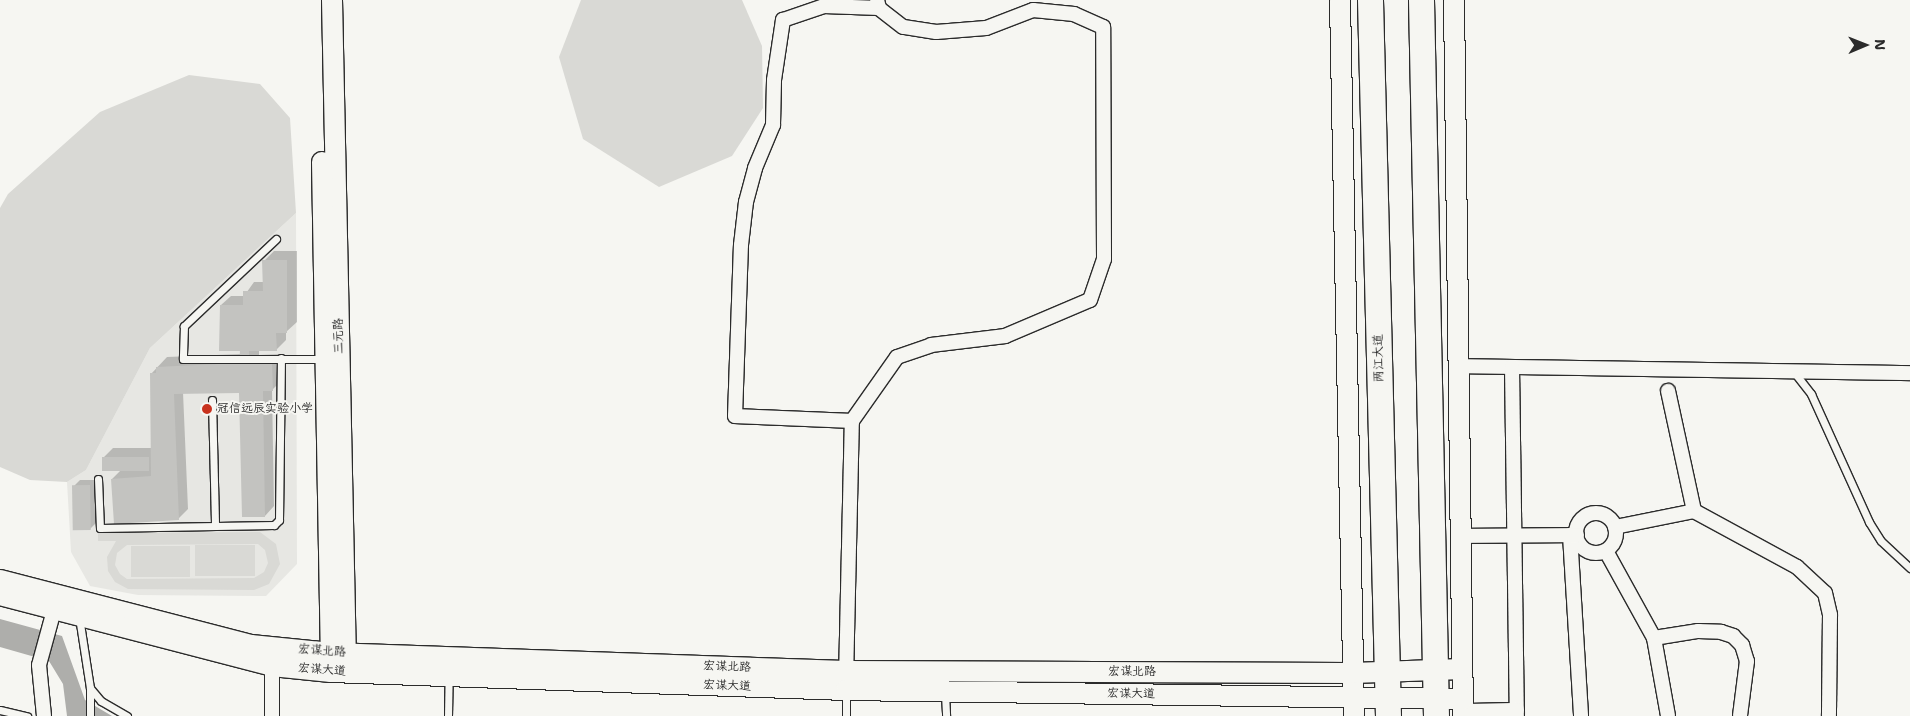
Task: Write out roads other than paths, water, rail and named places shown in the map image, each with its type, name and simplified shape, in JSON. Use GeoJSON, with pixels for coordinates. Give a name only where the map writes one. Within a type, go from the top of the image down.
{"type":"FeatureCollection","features":[{"type":"Feature","properties":{"kind":"highway","name":"两江大道"},"geometry":{"type":"LineString","coordinates":[[1370,0],[1387,707]]}},
{"type":"Feature","properties":{"kind":"highway"},"geometry":{"type":"LineString","coordinates":[[1421,0],[1435,707]]}},
{"type":"Feature","properties":{"kind":"main road","name":"三元路"},"geometry":{"type":"LineString","coordinates":[[320,0],[324,359],[339,662]]}},
{"type":"Feature","properties":{"kind":"main road","name":"三元路"},"geometry":{"type":"LineString","coordinates":[[332,0],[339,662]]}},
{"type":"Feature","properties":{"kind":"main road"},"geometry":{"type":"LineString","coordinates":[[1340,0],[1354,707]]}},
{"type":"Feature","properties":{"kind":"main road"},"geometry":{"type":"LineString","coordinates":[[1454,0],[1463,708]]}},
{"type":"Feature","properties":{"kind":"main road","name":"宏谋北路"},"geometry":{"type":"LineString","coordinates":[[0,580],[251,645],[339,662],[846,680],[1353,673],[1462,669]]}},
{"type":"Feature","properties":{"kind":"main road","name":"宏谋大道"},"geometry":{"type":"LineString","coordinates":[[0,595],[51,616],[79,617],[272,666],[339,662],[449,676],[846,680],[945,691],[1354,707],[1463,708]]}},
{"type":"Feature","properties":{"kind":"street"},"geometry":{"type":"LineString","coordinates":[[846,680],[852,421],[898,357],[931,345],[1005,336],[1090,300],[1104,259],[1103,27],[1074,14],[1033,10],[986,28],[936,32],[903,26],[878,4],[824,6],[783,20],[774,80],[773,125],[753,176],[741,245],[735,416],[852,421]]}},
{"type":"Feature","properties":{"kind":"street"},"geometry":{"type":"LineString","coordinates":[[1458,366],[1910,373]]}},
{"type":"Feature","properties":{"kind":"street"},"geometry":{"type":"LineString","coordinates":[[1463,708],[1517,713],[1512,367]]}},
{"type":"Feature","properties":{"kind":"street"},"geometry":{"type":"LineString","coordinates":[[1668,391],[1694,511]]}},
{"type":"Feature","properties":{"kind":"street"},"geometry":{"type":"LineString","coordinates":[[1615,527],[1694,511],[1797,567],[1825,593],[1830,615],[1829,716]]}},
{"type":"Feature","properties":{"kind":"street"},"geometry":{"type":"LineString","coordinates":[[1574,535],[1588,552],[1606,550],[1615,541],[1615,527],[1607,516],[1594,514],[1582,520],[1574,535],[1581,716]]}},
{"type":"Feature","properties":{"kind":"street"},"geometry":{"type":"LineString","coordinates":[[1460,536],[1574,535]]}},
{"type":"Feature","properties":{"kind":"street"},"geometry":{"type":"LineString","coordinates":[[1606,550],[1654,638],[1668,716]]}},
{"type":"Feature","properties":{"kind":"street"},"geometry":{"type":"LineString","coordinates":[[44,716],[39,665],[51,616]]}},
{"type":"Feature","properties":{"kind":"street"},"geometry":{"type":"LineString","coordinates":[[1654,638],[1714,631],[1733,636],[1742,645],[1747,661],[1740,716]]}},
{"type":"Feature","properties":{"kind":"street"},"geometry":{"type":"LineString","coordinates":[[272,666],[272,716]]}},
{"type":"Feature","properties":{"kind":"lane"},"geometry":{"type":"LineString","coordinates":[[276,239],[184,326],[182,359],[324,359]]}},
{"type":"Feature","properties":{"kind":"lane"},"geometry":{"type":"LineString","coordinates":[[98,479],[100,528],[274,525],[279,520],[281,358]]}},
{"type":"Feature","properties":{"kind":"lane"},"geometry":{"type":"LineString","coordinates":[[1794,372],[1810,394],[1869,522],[1881,541],[1910,568]]}},
{"type":"Feature","properties":{"kind":"lane"},"geometry":{"type":"LineString","coordinates":[[212,400],[215,526]]}},
{"type":"Feature","properties":{"kind":"lane"},"geometry":{"type":"LineString","coordinates":[[79,617],[90,688],[90,716]]}},
{"type":"Feature","properties":{"kind":"lane"},"geometry":{"type":"LineString","coordinates":[[448,716],[449,676]]}},
{"type":"Feature","properties":{"kind":"lane"},"geometry":{"type":"LineString","coordinates":[[846,680],[846,716]]}},
{"type":"Feature","properties":{"kind":"lane"},"geometry":{"type":"LineString","coordinates":[[90,688],[101,701],[126,716]]}},
{"type":"Feature","properties":{"kind":"lane"},"geometry":{"type":"LineString","coordinates":[[945,691],[946,716]]}},
{"type":"Feature","properties":{"kind":"lane"},"geometry":{"type":"LineString","coordinates":[[0,710],[27,716]]}},
{"type":"Feature","properties":{"kind":"place","name":"冠信远辰实验小学"},"geometry":{"type":"Point","coordinates":[207,409]}}]}
